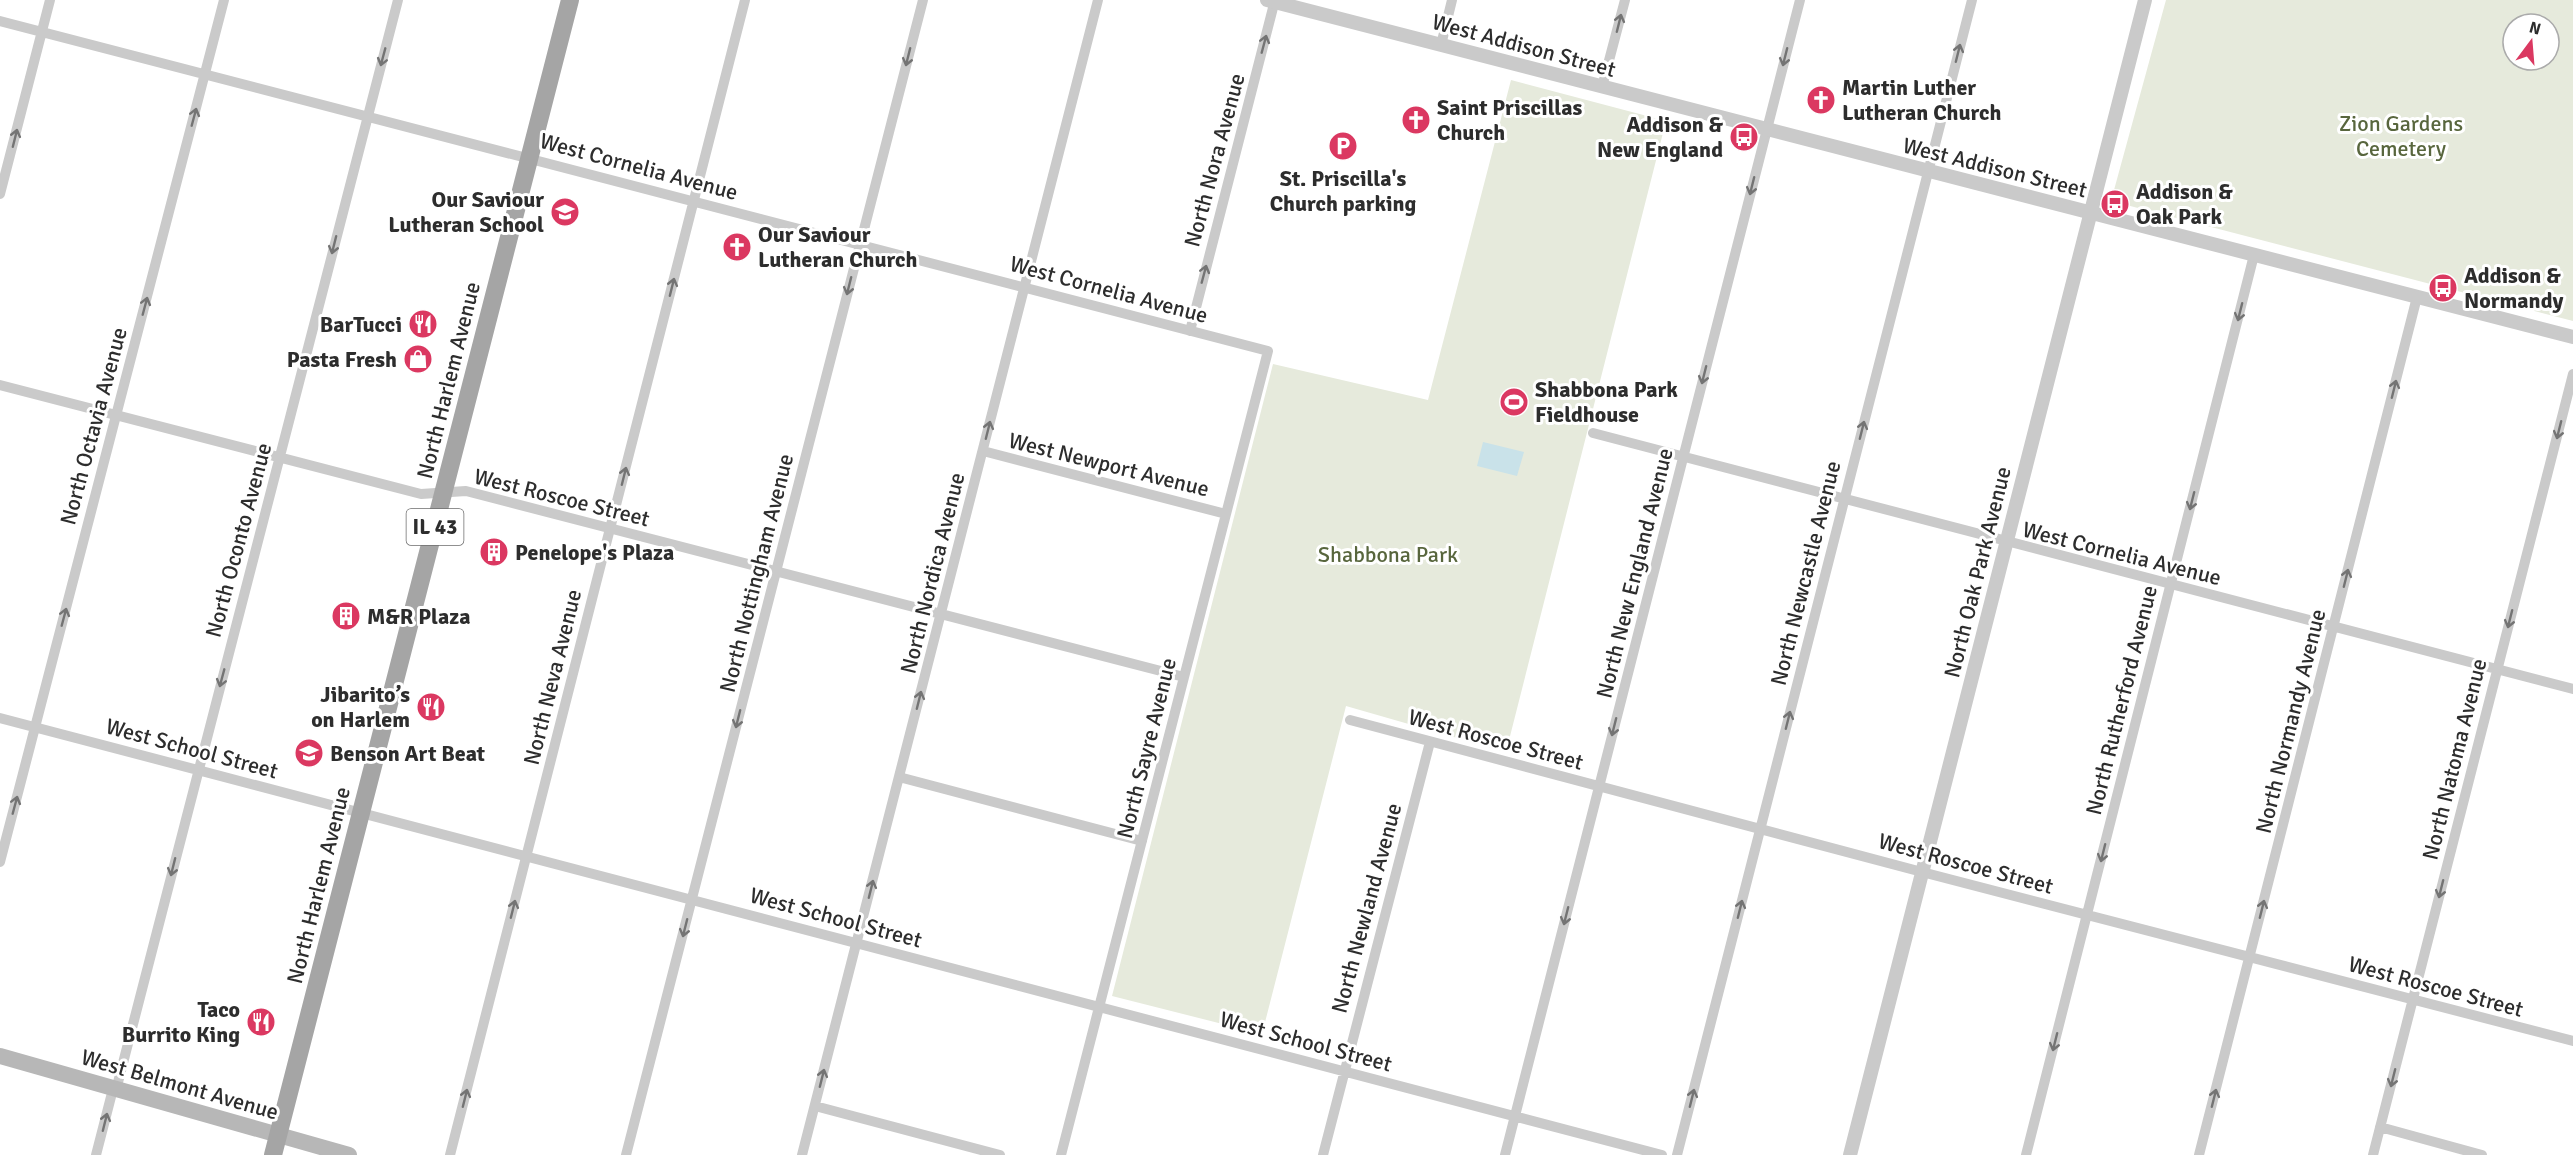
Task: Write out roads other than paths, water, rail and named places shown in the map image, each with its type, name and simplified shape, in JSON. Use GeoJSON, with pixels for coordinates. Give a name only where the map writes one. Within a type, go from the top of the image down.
{"type":"FeatureCollection","features":[{"type":"Feature","properties":{"kind":"main road","name":"North Harlem Avenue"},"geometry":{"type":"LineString","coordinates":[[273,1155],[570,0]]}},
{"type":"Feature","properties":{"kind":"main road","name":"West Belmont Avenue"},"geometry":{"type":"LineString","coordinates":[[0,1056],[349,1155]]}},
{"type":"Feature","properties":{"kind":"street"},"geometry":{"type":"LineString","coordinates":[[0,194],[50,0]]}},
{"type":"Feature","properties":{"kind":"street","name":"North Octavia Avenue"},"geometry":{"type":"LineString","coordinates":[[0,862],[224,0]]}},
{"type":"Feature","properties":{"kind":"street","name":"North Oconto Avenue"},"geometry":{"type":"LineString","coordinates":[[96,1155],[398,0]]}},
{"type":"Feature","properties":{"kind":"street","name":"North Neva Avenue"},"geometry":{"type":"LineString","coordinates":[[450,1155],[746,0]]}},
{"type":"Feature","properties":{"kind":"street","name":"North Nottingham Avenue"},"geometry":{"type":"LineString","coordinates":[[626,1155],[923,0]]}},
{"type":"Feature","properties":{"kind":"street","name":"North Nordica Avenue"},"geometry":{"type":"LineString","coordinates":[[802,1155],[1098,0]]}},
{"type":"Feature","properties":{"kind":"street"},"geometry":{"type":"LineString","coordinates":[[1441,45],[1452,0]]}},
{"type":"Feature","properties":{"kind":"street"},"geometry":{"type":"LineString","coordinates":[[1602,87],[1625,0]]}},
{"type":"Feature","properties":{"kind":"street","name":"North New England Avenue"},"geometry":{"type":"LineString","coordinates":[[1505,1155],[1800,0]]}},
{"type":"Feature","properties":{"kind":"street","name":"North Newcastle Avenue"},"geometry":{"type":"LineString","coordinates":[[1677,1155],[1972,0]]}},
{"type":"Feature","properties":{"kind":"street","name":"North Oak Park Avenue"},"geometry":{"type":"LineString","coordinates":[[1850,1155],[2145,0]]}},
{"type":"Feature","properties":{"kind":"street","name":"West Addison Street"},"geometry":{"type":"LineString","coordinates":[[1272,1],[2573,337]]}},
{"type":"Feature","properties":{"kind":"street","name":"North Nora Avenue"},"geometry":{"type":"LineString","coordinates":[[1190,330],[1272,1]]}},
{"type":"Feature","properties":{"kind":"street","name":"West Cornelia Avenue"},"geometry":{"type":"LineString","coordinates":[[0,21],[1268,351]]}},
{"type":"Feature","properties":{"kind":"street","name":"North Rutherford Avenue"},"geometry":{"type":"LineString","coordinates":[[2026,1155],[2254,255]]}},
{"type":"Feature","properties":{"kind":"street","name":"North Normandy Avenue"},"geometry":{"type":"LineString","coordinates":[[2199,1155],[2417,297]]}},
{"type":"Feature","properties":{"kind":"street","name":"North Sayre Avenue"},"geometry":{"type":"LineString","coordinates":[[1061,1155],[1268,351]]}},
{"type":"Feature","properties":{"kind":"street","name":"North Natoma Avenue"},"geometry":{"type":"LineString","coordinates":[[2373,1155],[2573,374]]}},
{"type":"Feature","properties":{"kind":"street","name":"West Roscoe Street"},"geometry":{"type":"LineString","coordinates":[[0,385],[422,494],[466,490],[1184,677]]}},
{"type":"Feature","properties":{"kind":"street","name":"West Cornelia Avenue"},"geometry":{"type":"LineString","coordinates":[[1593,433],[2573,689]]}},
{"type":"Feature","properties":{"kind":"street","name":"West Newport Avenue"},"geometry":{"type":"LineString","coordinates":[[983,452],[1226,514]]}},
{"type":"Feature","properties":{"kind":"street","name":"West School Street"},"geometry":{"type":"LineString","coordinates":[[0,718],[1662,1155]]}},
{"type":"Feature","properties":{"kind":"street","name":"West Roscoe Street"},"geometry":{"type":"LineString","coordinates":[[1350,720],[1922,872],[2573,1041]]}},
{"type":"Feature","properties":{"kind":"street","name":"North Newland Avenue"},"geometry":{"type":"LineString","coordinates":[[1323,1155],[1430,741]]}},
{"type":"Feature","properties":{"kind":"street"},"geometry":{"type":"LineString","coordinates":[[899,777],[1142,841]]}},
{"type":"Feature","properties":{"kind":"street"},"geometry":{"type":"LineString","coordinates":[[815,1106],[1000,1155]]}},
{"type":"Feature","properties":{"kind":"street"},"geometry":{"type":"LineString","coordinates":[[2380,1127],[2482,1155]]}},
{"type":"Feature","properties":{"kind":"water"},"geometry":{"type":"Polygon","coordinates":[[[1483,442],[1524,452],[1517,476],[1477,466],[1483,442]]]}},
{"type":"Feature","properties":{"kind":"place","name":"Martin Luther Lutheran Church"},"geometry":{"type":"Point","coordinates":[1821,100]}},
{"type":"Feature","properties":{"kind":"place","name":"Saint Priscillas Church"},"geometry":{"type":"Point","coordinates":[1416,120]}},
{"type":"Feature","properties":{"kind":"place","name":"Addison & New England"},"geometry":{"type":"Point","coordinates":[1744,137]}},
{"type":"Feature","properties":{"kind":"place","name":"St. Priscilla's Church parking"},"geometry":{"type":"Point","coordinates":[1343,146]}},
{"type":"Feature","properties":{"kind":"place","name":"Addison & Oak Park"},"geometry":{"type":"Point","coordinates":[2115,204]}},
{"type":"Feature","properties":{"kind":"place","name":"Our Saviour Lutheran School"},"geometry":{"type":"Point","coordinates":[565,212]}},
{"type":"Feature","properties":{"kind":"place","name":"Our Saviour Lutheran Church"},"geometry":{"type":"Point","coordinates":[737,247]}},
{"type":"Feature","properties":{"kind":"place","name":"Addison & Normandy"},"geometry":{"type":"Point","coordinates":[2443,288]}},
{"type":"Feature","properties":{"kind":"place","name":"BarTucci"},"geometry":{"type":"Point","coordinates":[423,324]}},
{"type":"Feature","properties":{"kind":"place","name":"Pasta Fresh"},"geometry":{"type":"Point","coordinates":[418,359]}},
{"type":"Feature","properties":{"kind":"place","name":"Shabbona Park Fieldhouse"},"geometry":{"type":"Point","coordinates":[1514,402]}},
{"type":"Feature","properties":{"kind":"place","name":"Penelope's Plaza"},"geometry":{"type":"Point","coordinates":[494,552]}},
{"type":"Feature","properties":{"kind":"place","name":"M&R Plaza"},"geometry":{"type":"Point","coordinates":[346,616]}},
{"type":"Feature","properties":{"kind":"place","name":"Jibarito’s on Harlem"},"geometry":{"type":"Point","coordinates":[431,707]}},
{"type":"Feature","properties":{"kind":"place","name":"Benson Art Beat"},"geometry":{"type":"Point","coordinates":[309,753]}},
{"type":"Feature","properties":{"kind":"place","name":"Taco Burrito King"},"geometry":{"type":"Point","coordinates":[261,1022]}},
{"type":"Feature","properties":{"kind":"park label","name":"Zion Gardens Cemetery"},"geometry":{"type":"Point","coordinates":[2401,136]}},
{"type":"Feature","properties":{"kind":"park label","name":"Shabbona Park"},"geometry":{"type":"Point","coordinates":[1388,554]}}]}
